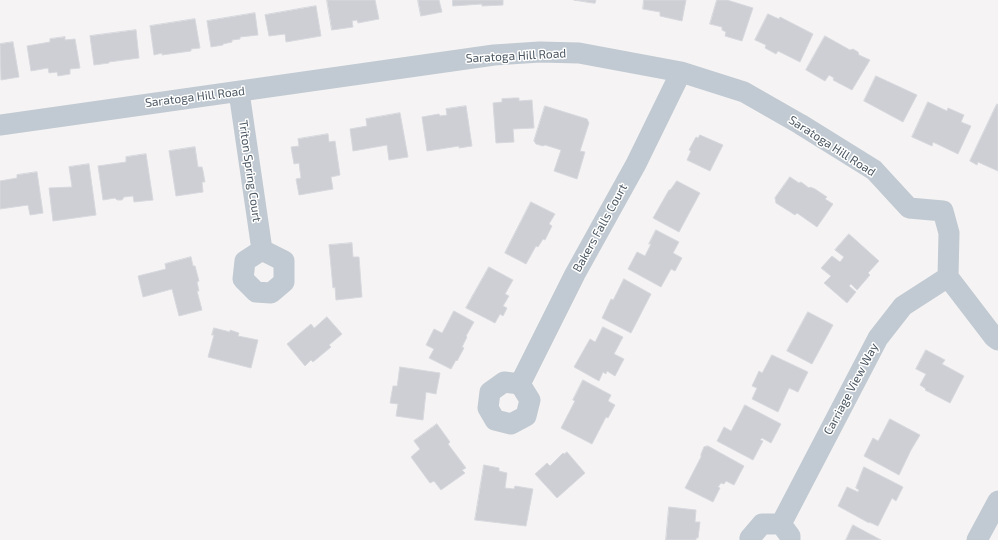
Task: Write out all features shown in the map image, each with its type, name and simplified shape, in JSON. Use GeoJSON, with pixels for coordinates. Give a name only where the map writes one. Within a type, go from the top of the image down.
{"type":"FeatureCollection","features":[{"type":"Feature","properties":{"kind":"street","name":"Saratoga Hill Road"},"geometry":{"type":"LineString","coordinates":[[0,125],[174,99],[239,92],[486,56],[540,52],[579,53],[681,72],[744,92],[800,124],[874,170],[910,208],[943,211],[949,233],[948,277]]}},
{"type":"Feature","properties":{"kind":"street","name":"Bakers Falls Court"},"geometry":{"type":"LineString","coordinates":[[520,384],[575,274],[636,164],[681,72]]}},
{"type":"Feature","properties":{"kind":"street","name":"Triton Spring Court"},"geometry":{"type":"LineString","coordinates":[[239,92],[262,250]]}},
{"type":"Feature","properties":{"kind":"street"},"geometry":{"type":"LineString","coordinates":[[948,277],[994,338],[998,340]]}},
{"type":"Feature","properties":{"kind":"street","name":"Carriage View Way"},"geometry":{"type":"LineString","coordinates":[[751,540],[750,538],[762,524],[785,532],[878,338],[903,306],[948,277]]}},
{"type":"Feature","properties":{"kind":"street"},"geometry":{"type":"LineString","coordinates":[[977,540],[998,501]]}},
{"type":"Feature","properties":{"kind":"building"},"geometry":{"type":"Polygon","coordinates":[[[327,0],[375,0],[379,19],[358,23],[357,20],[352,21],[353,27],[332,30],[327,0]]]}},
{"type":"Feature","properties":{"kind":"building"},"geometry":{"type":"Polygon","coordinates":[[[418,0],[439,0],[442,12],[421,16],[418,0]]]}},
{"type":"Feature","properties":{"kind":"building"},"geometry":{"type":"Polygon","coordinates":[[[453,0],[503,0],[503,5],[482,6],[482,4],[453,6],[453,0]]]}},
{"type":"Feature","properties":{"kind":"building"},"geometry":{"type":"Polygon","coordinates":[[[574,0],[596,0],[595,3],[574,0]]]}},
{"type":"Feature","properties":{"kind":"building"},"geometry":{"type":"Polygon","coordinates":[[[644,0],[686,0],[682,21],[660,16],[660,12],[643,9],[644,0]]]}},
{"type":"Feature","properties":{"kind":"building"},"geometry":{"type":"Polygon","coordinates":[[[717,0],[727,0],[753,8],[742,41],[725,36],[726,32],[722,30],[722,27],[710,24],[717,0]]]}},
{"type":"Feature","properties":{"kind":"building"},"geometry":{"type":"Polygon","coordinates":[[[316,6],[321,36],[286,42],[285,34],[269,36],[265,15],[316,6]]]}},
{"type":"Feature","properties":{"kind":"building"},"geometry":{"type":"Polygon","coordinates":[[[255,13],[258,35],[240,37],[240,39],[232,40],[232,42],[211,47],[207,21],[255,13]]]}},
{"type":"Feature","properties":{"kind":"building"},"geometry":{"type":"Polygon","coordinates":[[[768,14],[779,19],[780,17],[813,34],[800,62],[778,51],[776,54],[765,48],[766,45],[755,40],[768,14]]]}},
{"type":"Feature","properties":{"kind":"building"},"geometry":{"type":"Polygon","coordinates":[[[195,19],[200,48],[191,49],[191,51],[154,55],[150,26],[195,19]]]}},
{"type":"Feature","properties":{"kind":"building"},"geometry":{"type":"Polygon","coordinates":[[[136,30],[139,58],[94,65],[90,36],[136,30]]]}},
{"type":"Feature","properties":{"kind":"building"},"geometry":{"type":"Polygon","coordinates":[[[825,36],[850,50],[853,49],[858,52],[859,55],[870,60],[852,90],[833,80],[834,78],[829,75],[825,81],[806,70],[825,36]]]}},
{"type":"Feature","properties":{"kind":"building"},"geometry":{"type":"Polygon","coordinates":[[[65,37],[65,40],[75,39],[80,68],[70,69],[70,74],[58,76],[57,72],[49,73],[48,68],[31,71],[27,46],[50,42],[50,39],[65,37]]]}},
{"type":"Feature","properties":{"kind":"building"},"geometry":{"type":"Polygon","coordinates":[[[13,42],[19,77],[1,80],[0,44],[13,42]]]}},
{"type":"Feature","properties":{"kind":"building"},"geometry":{"type":"Polygon","coordinates":[[[876,76],[917,95],[903,122],[864,101],[876,76]]]}},
{"type":"Feature","properties":{"kind":"building"},"geometry":{"type":"Polygon","coordinates":[[[519,98],[519,101],[532,100],[534,128],[513,129],[514,142],[496,143],[493,103],[502,102],[502,99],[519,98]]]}},
{"type":"Feature","properties":{"kind":"building"},"geometry":{"type":"Polygon","coordinates":[[[928,102],[947,111],[948,108],[964,115],[961,122],[971,126],[958,154],[933,142],[932,146],[912,137],[928,102]]]}},
{"type":"Feature","properties":{"kind":"building"},"geometry":{"type":"Polygon","coordinates":[[[997,104],[998,171],[978,162],[977,165],[970,161],[997,104]]]}},
{"type":"Feature","properties":{"kind":"building"},"geometry":{"type":"Polygon","coordinates":[[[466,106],[472,146],[459,148],[459,146],[427,151],[422,117],[439,114],[440,116],[447,115],[446,109],[466,106]]]}},
{"type":"Feature","properties":{"kind":"building"},"geometry":{"type":"Polygon","coordinates":[[[545,106],[587,119],[589,123],[580,151],[585,152],[577,179],[554,171],[561,150],[536,144],[534,141],[545,106]]]}},
{"type":"Feature","properties":{"kind":"building"},"geometry":{"type":"Polygon","coordinates":[[[400,113],[408,157],[389,160],[387,145],[353,151],[350,129],[367,126],[366,119],[400,113]]]}},
{"type":"Feature","properties":{"kind":"building"},"geometry":{"type":"Polygon","coordinates":[[[328,134],[329,142],[335,141],[340,175],[331,177],[333,189],[299,195],[296,179],[301,178],[299,163],[294,164],[291,147],[299,146],[298,139],[328,134]]]}},
{"type":"Feature","properties":{"kind":"building"},"geometry":{"type":"Polygon","coordinates":[[[700,135],[723,145],[710,171],[687,160],[691,151],[689,150],[696,137],[698,138],[700,135]]]}},
{"type":"Feature","properties":{"kind":"building"},"geometry":{"type":"Polygon","coordinates":[[[195,147],[198,167],[202,167],[205,182],[202,182],[203,192],[176,196],[169,151],[195,147]]]}},
{"type":"Feature","properties":{"kind":"building"},"geometry":{"type":"Polygon","coordinates":[[[146,154],[153,200],[134,202],[133,196],[124,197],[122,200],[117,200],[115,198],[103,200],[98,166],[126,162],[126,157],[146,154]]]}},
{"type":"Feature","properties":{"kind":"building"},"geometry":{"type":"Polygon","coordinates":[[[89,164],[96,215],[53,221],[49,188],[72,187],[69,167],[89,164]]]}},
{"type":"Feature","properties":{"kind":"building"},"geometry":{"type":"Polygon","coordinates":[[[37,172],[43,213],[30,215],[28,205],[0,209],[0,181],[17,178],[17,175],[37,172]]]}},
{"type":"Feature","properties":{"kind":"building"},"geometry":{"type":"Polygon","coordinates":[[[790,177],[809,188],[815,189],[827,197],[825,199],[833,204],[817,227],[797,213],[795,215],[776,203],[775,198],[790,177]]]}},
{"type":"Feature","properties":{"kind":"building"},"geometry":{"type":"Polygon","coordinates":[[[677,181],[700,193],[679,232],[653,218],[669,190],[677,181]]]}},
{"type":"Feature","properties":{"kind":"building"},"geometry":{"type":"Polygon","coordinates":[[[531,202],[555,214],[549,224],[552,226],[545,240],[543,239],[538,247],[536,246],[526,264],[505,253],[531,202]]]}},
{"type":"Feature","properties":{"kind":"building"},"geometry":{"type":"Polygon","coordinates":[[[656,230],[679,242],[673,253],[682,258],[675,271],[671,269],[661,287],[628,269],[637,252],[645,256],[656,230]]]}},
{"type":"Feature","properties":{"kind":"building"},"geometry":{"type":"Polygon","coordinates":[[[849,234],[879,261],[868,273],[870,275],[857,290],[851,284],[849,286],[856,292],[847,303],[824,283],[831,276],[821,268],[832,256],[840,262],[844,257],[835,250],[849,234]]]}},
{"type":"Feature","properties":{"kind":"building"},"geometry":{"type":"Polygon","coordinates":[[[352,243],[353,257],[359,257],[362,297],[336,300],[335,287],[333,288],[329,245],[352,243]]]}},
{"type":"Feature","properties":{"kind":"building"},"geometry":{"type":"Polygon","coordinates":[[[191,257],[199,281],[197,282],[199,291],[197,291],[202,310],[179,316],[172,289],[143,297],[138,276],[166,269],[165,264],[191,257]]]}},
{"type":"Feature","properties":{"kind":"building"},"geometry":{"type":"Polygon","coordinates":[[[489,267],[513,280],[505,294],[509,296],[503,306],[507,308],[503,316],[500,314],[495,323],[466,308],[489,267]]]}},
{"type":"Feature","properties":{"kind":"building"},"geometry":{"type":"Polygon","coordinates":[[[624,279],[651,294],[631,333],[602,318],[611,299],[613,300],[624,279]]]}},
{"type":"Feature","properties":{"kind":"building"},"geometry":{"type":"Polygon","coordinates":[[[454,311],[474,322],[466,336],[467,337],[462,347],[464,348],[451,369],[429,358],[434,349],[426,345],[434,329],[442,333],[454,311]]]}},
{"type":"Feature","properties":{"kind":"building"},"geometry":{"type":"Polygon","coordinates":[[[808,312],[833,325],[812,364],[787,351],[808,312]]]}},
{"type":"Feature","properties":{"kind":"building"},"geometry":{"type":"Polygon","coordinates":[[[327,317],[342,334],[329,345],[331,347],[313,362],[311,360],[305,366],[287,344],[311,324],[314,328],[327,317]]]}},
{"type":"Feature","properties":{"kind":"building"},"geometry":{"type":"Polygon","coordinates":[[[603,327],[623,337],[614,354],[624,359],[615,376],[607,371],[606,374],[603,372],[599,381],[574,367],[590,339],[595,342],[603,327]]]}},
{"type":"Feature","properties":{"kind":"building"},"geometry":{"type":"Polygon","coordinates":[[[214,328],[230,332],[230,330],[239,333],[238,336],[258,340],[251,368],[208,357],[214,335],[212,335],[214,328]]]}},
{"type":"Feature","properties":{"kind":"building"},"geometry":{"type":"Polygon","coordinates":[[[926,350],[945,360],[942,364],[964,376],[950,403],[925,390],[926,389],[920,385],[926,374],[916,369],[926,350]]]}},
{"type":"Feature","properties":{"kind":"building"},"geometry":{"type":"Polygon","coordinates":[[[772,355],[808,372],[798,392],[789,388],[778,412],[752,399],[757,388],[752,386],[759,371],[762,373],[772,355]]]}},
{"type":"Feature","properties":{"kind":"building"},"geometry":{"type":"Polygon","coordinates":[[[400,367],[440,373],[436,394],[426,392],[423,420],[396,416],[398,404],[390,403],[393,386],[397,386],[400,367]]]}},
{"type":"Feature","properties":{"kind":"building"},"geometry":{"type":"Polygon","coordinates":[[[583,380],[611,395],[608,401],[615,405],[608,418],[606,417],[592,444],[561,428],[575,401],[573,400],[583,380]]]}},
{"type":"Feature","properties":{"kind":"building"},"geometry":{"type":"Polygon","coordinates":[[[745,405],[781,424],[771,443],[762,438],[760,440],[763,441],[753,460],[717,441],[724,427],[731,431],[745,405]]]}},
{"type":"Feature","properties":{"kind":"building"},"geometry":{"type":"Polygon","coordinates":[[[890,419],[920,435],[899,475],[864,456],[873,438],[878,441],[890,419]]]}},
{"type":"Feature","properties":{"kind":"building"},"geometry":{"type":"Polygon","coordinates":[[[437,424],[450,442],[448,444],[466,468],[462,470],[465,473],[441,490],[434,481],[430,483],[411,457],[420,449],[414,441],[437,424]]]}},
{"type":"Feature","properties":{"kind":"building"},"geometry":{"type":"Polygon","coordinates":[[[708,446],[744,466],[734,485],[726,481],[724,484],[721,483],[718,487],[720,488],[713,502],[685,488],[701,457],[704,447],[708,446]]]}},
{"type":"Feature","properties":{"kind":"building"},"geometry":{"type":"Polygon","coordinates":[[[567,452],[585,473],[557,498],[535,474],[547,463],[550,466],[563,453],[564,454],[567,452]]]}},
{"type":"Feature","properties":{"kind":"building"},"geometry":{"type":"Polygon","coordinates":[[[484,465],[499,468],[499,471],[507,473],[505,488],[514,489],[515,486],[533,489],[526,526],[475,520],[484,465]]]}},
{"type":"Feature","properties":{"kind":"building"},"geometry":{"type":"Polygon","coordinates":[[[864,467],[903,487],[896,501],[892,498],[878,526],[869,523],[838,506],[847,487],[858,492],[859,490],[856,488],[864,467]]]}},
{"type":"Feature","properties":{"kind":"building"},"geometry":{"type":"Polygon","coordinates":[[[669,507],[696,510],[695,522],[700,522],[698,538],[696,538],[696,540],[666,540],[669,507]]]}},
{"type":"Feature","properties":{"kind":"building"},"geometry":{"type":"Polygon","coordinates":[[[853,525],[881,540],[846,540],[853,525]]]}}]}
